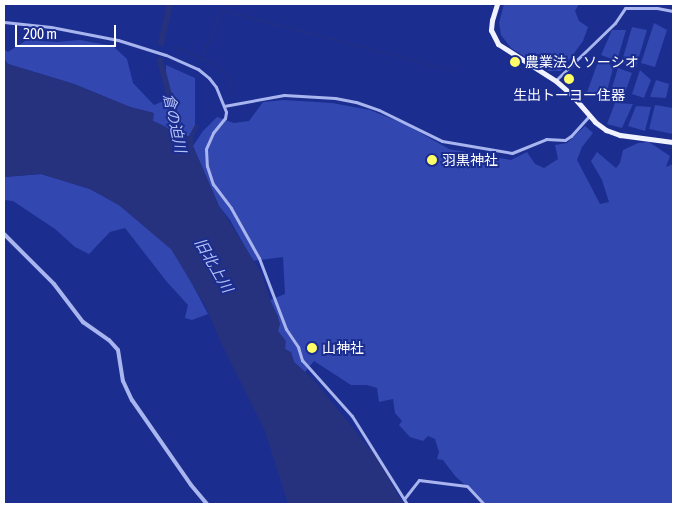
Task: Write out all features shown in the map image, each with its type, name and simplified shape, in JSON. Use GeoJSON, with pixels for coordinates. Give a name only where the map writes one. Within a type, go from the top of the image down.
{"type":"FeatureCollection","features":[{"type":"Feature","properties":{"kind":"main road"},"geometry":{"type":"LineString","coordinates":[[497,4],[492,20],[492,30],[498,44],[556,81],[570,93],[589,116],[613,133],[673,142]]}},
{"type":"Feature","properties":{"kind":"street"},"geometry":{"type":"LineString","coordinates":[[556,81],[615,23],[625,8],[657,8],[673,11]]}},
{"type":"Feature","properties":{"kind":"street"},"geometry":{"type":"LineString","coordinates":[[4,22],[94,34],[166,55],[203,72],[216,87],[224,106],[225,118],[214,133],[206,149],[207,166],[213,184],[231,208],[259,258],[286,328],[298,347],[302,360],[352,416],[407,504]]}},
{"type":"Feature","properties":{"kind":"street"},"geometry":{"type":"LineString","coordinates":[[224,106],[284,94],[336,98],[380,110],[442,141],[512,153],[546,139],[565,140],[589,116]]}},
{"type":"Feature","properties":{"kind":"street"},"geometry":{"type":"LineString","coordinates":[[4,234],[54,284],[84,322],[109,340],[118,350],[123,381],[132,400],[191,486],[207,504]]}},
{"type":"Feature","properties":{"kind":"street"},"geometry":{"type":"LineString","coordinates":[[404,499],[419,480],[467,486],[484,504]]}},
{"type":"Feature","properties":{"kind":"shaded area"},"geometry":{"type":"Polygon","coordinates":[[[504,4],[579,4],[575,11],[579,21],[588,27],[583,41],[561,71],[548,71],[511,48],[501,35],[499,23],[504,4]]]}},
{"type":"Feature","properties":{"kind":"shaded area"},"geometry":{"type":"Polygon","coordinates":[[[654,23],[667,30],[655,67],[641,63],[654,23]]]}},
{"type":"Feature","properties":{"kind":"shaded area"},"geometry":{"type":"Polygon","coordinates":[[[632,27],[647,30],[636,67],[621,64],[632,27]]]}},
{"type":"Feature","properties":{"kind":"shaded area"},"geometry":{"type":"Polygon","coordinates":[[[612,30],[626,30],[617,61],[601,55],[612,30]]]}},
{"type":"Feature","properties":{"kind":"shaded area"},"geometry":{"type":"Polygon","coordinates":[[[27,40],[57,42],[80,40],[113,46],[127,59],[133,83],[154,105],[166,100],[166,65],[195,78],[195,125],[185,145],[166,127],[153,121],[153,113],[130,107],[74,84],[8,64],[4,59],[4,49],[8,52],[27,40]]]}},
{"type":"Feature","properties":{"kind":"shaded area"},"geometry":{"type":"Polygon","coordinates":[[[599,59],[614,65],[605,98],[586,95],[599,59]]]}},
{"type":"Feature","properties":{"kind":"shaded area"},"geometry":{"type":"Polygon","coordinates":[[[618,68],[632,73],[623,98],[610,94],[618,68]]]}},
{"type":"Feature","properties":{"kind":"shaded area"},"geometry":{"type":"Polygon","coordinates":[[[640,70],[651,80],[644,98],[632,94],[640,70]]]}},
{"type":"Feature","properties":{"kind":"shaded area"},"geometry":{"type":"Polygon","coordinates":[[[656,80],[669,84],[666,98],[650,97],[656,80]]]}},
{"type":"Feature","properties":{"kind":"shaded area"},"geometry":{"type":"Polygon","coordinates":[[[284,100],[332,103],[370,110],[405,124],[449,149],[511,160],[527,152],[535,164],[544,168],[558,159],[555,145],[567,143],[585,126],[593,133],[582,147],[577,160],[600,204],[609,202],[602,180],[591,161],[597,152],[616,168],[620,163],[623,150],[638,143],[649,142],[670,156],[666,167],[673,164],[673,504],[486,504],[455,476],[443,460],[437,459],[439,452],[435,439],[428,436],[423,441],[410,437],[399,425],[402,421],[395,413],[393,399],[379,402],[377,388],[367,385],[351,385],[314,361],[305,372],[294,362],[291,353],[285,349],[278,331],[278,317],[270,300],[285,294],[283,257],[253,261],[230,220],[219,206],[193,146],[203,131],[217,117],[234,123],[249,121],[263,102],[284,100]]]}},
{"type":"Feature","properties":{"kind":"shaded area"},"geometry":{"type":"Polygon","coordinates":[[[615,103],[633,104],[622,128],[607,124],[615,103]]]}},
{"type":"Feature","properties":{"kind":"shaded area"},"geometry":{"type":"Polygon","coordinates":[[[655,105],[673,108],[673,134],[649,129],[655,105]]]}},
{"type":"Feature","properties":{"kind":"shaded area"},"geometry":{"type":"Polygon","coordinates":[[[636,106],[651,107],[645,131],[628,126],[636,106]]]}},
{"type":"Feature","properties":{"kind":"shaded area"},"geometry":{"type":"Polygon","coordinates":[[[41,174],[90,189],[119,205],[171,249],[179,259],[208,314],[192,320],[185,318],[188,305],[167,282],[125,228],[110,232],[89,254],[75,247],[55,229],[13,201],[4,200],[4,177],[41,174]]]}},
{"type":"Feature","properties":{"kind":"water","name":"旧北上川"},"geometry":{"type":"Polygon","coordinates":[[[4,59],[8,64],[74,84],[130,107],[154,113],[153,121],[166,127],[185,145],[185,136],[189,136],[195,125],[199,125],[193,137],[193,146],[219,206],[261,272],[278,317],[280,324],[278,331],[286,341],[285,349],[291,352],[294,362],[314,380],[377,458],[403,504],[288,504],[265,431],[222,345],[206,307],[171,249],[119,205],[90,189],[41,174],[4,177],[4,59]]]}},
{"type":"Feature","properties":{"kind":"waterway","name":"倉の迫川"},"geometry":{"type":"LineString","coordinates":[[161,43],[170,4]]}},
{"type":"Feature","properties":{"kind":"waterway"},"geometry":{"type":"LineString","coordinates":[[202,56],[224,4]]}},
{"type":"Feature","properties":{"kind":"waterway"},"geometry":{"type":"LineString","coordinates":[[226,11],[451,70]]}},
{"type":"Feature","properties":{"kind":"waterway"},"geometry":{"type":"LineString","coordinates":[[174,46],[216,65],[228,78],[232,93]]}},
{"type":"Feature","properties":{"kind":"waterway","name":"倉の迫川"},"geometry":{"type":"LineString","coordinates":[[160,60],[183,150]]}},
{"type":"Feature","properties":{"kind":"waterway"},"geometry":{"type":"LineString","coordinates":[[665,147],[673,149]]}},
{"type":"Feature","properties":{"kind":"place","name":"農業法人 ソーシオ"},"geometry":{"type":"Point","coordinates":[515,62]}},
{"type":"Feature","properties":{"kind":"place","name":"生出トーヨー住器"},"geometry":{"type":"Point","coordinates":[569,79]}},
{"type":"Feature","properties":{"kind":"place","name":"羽黒神社"},"geometry":{"type":"Point","coordinates":[432,160]}},
{"type":"Feature","properties":{"kind":"place","name":"山神社"},"geometry":{"type":"Point","coordinates":[312,348]}}]}
